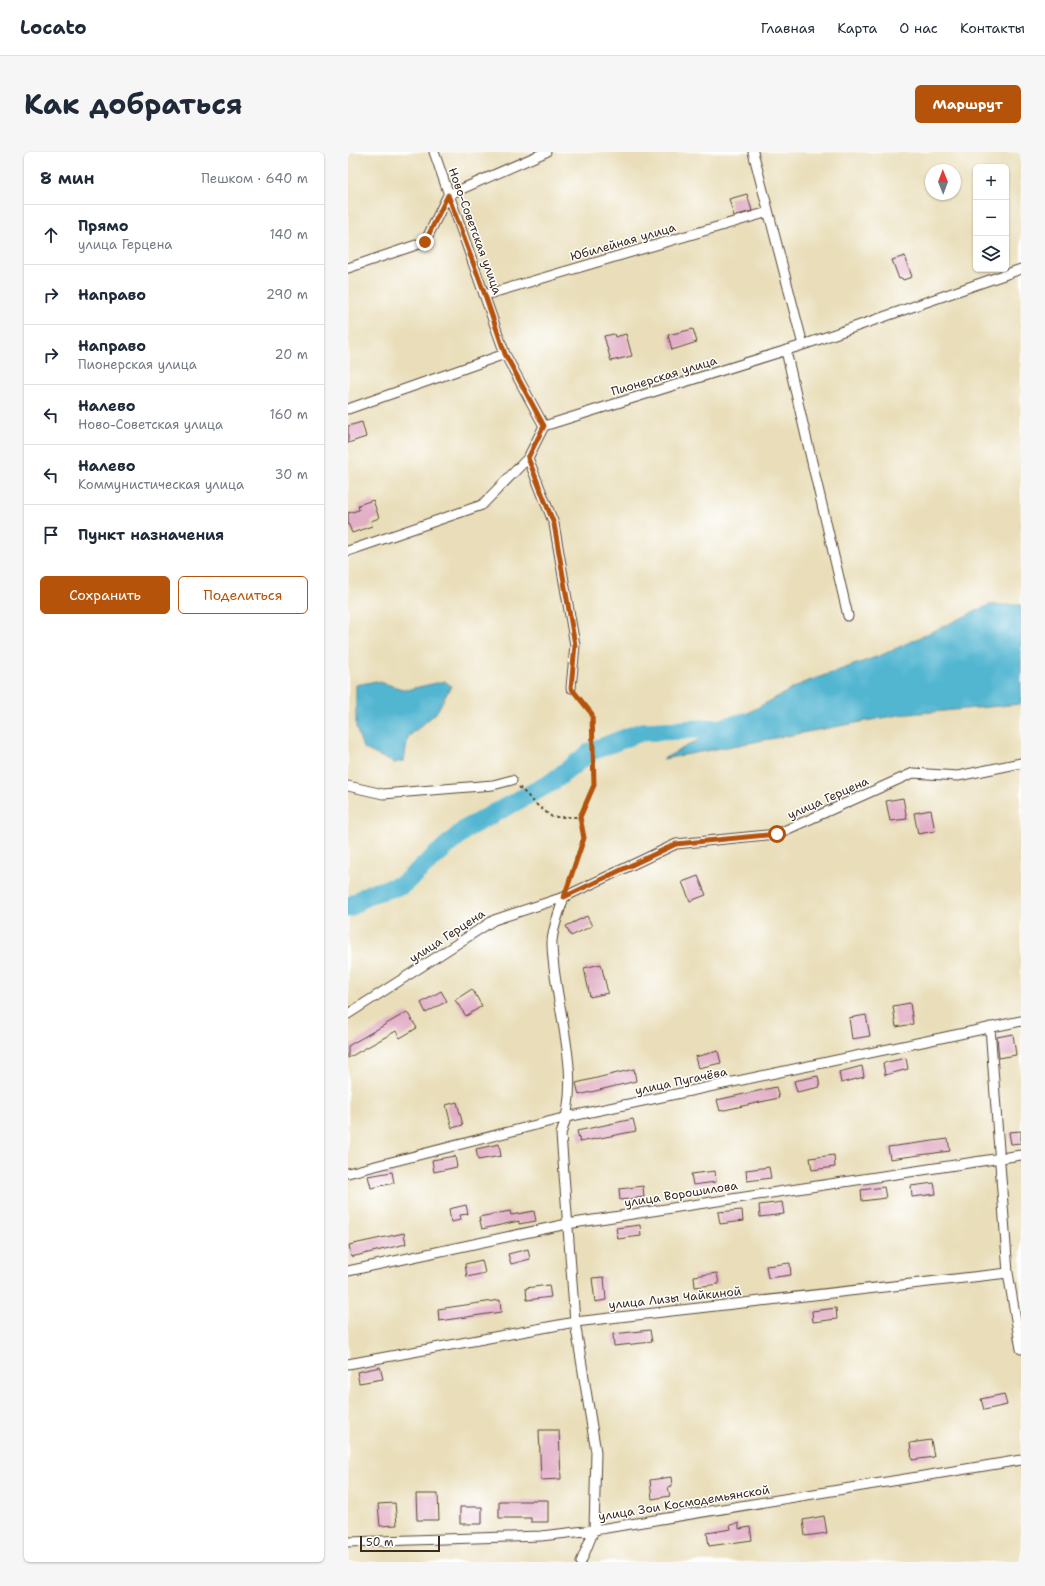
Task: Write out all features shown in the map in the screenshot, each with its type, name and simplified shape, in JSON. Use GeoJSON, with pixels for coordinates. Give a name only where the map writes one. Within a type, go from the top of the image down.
{"type":"FeatureCollection","features":[{"type":"Feature","properties":{"kind":"street","name":"Ново-Советская улица"},"geometry":{"type":"LineString","coordinates":[[434,152],[505,354],[544,426]]}},
{"type":"Feature","properties":{"kind":"street"},"geometry":{"type":"LineString","coordinates":[[348,268],[425,242],[448,195],[546,152]]}},
{"type":"Feature","properties":{"kind":"street"},"geometry":{"type":"LineString","coordinates":[[753,152],[803,345]]}},
{"type":"Feature","properties":{"kind":"street","name":"Юбилейная улица"},"geometry":{"type":"LineString","coordinates":[[485,295],[768,212]]}},
{"type":"Feature","properties":{"kind":"street","name":"Пионерская улица"},"geometry":{"type":"LineString","coordinates":[[544,426],[786,351],[1021,269]]}},
{"type":"Feature","properties":{"kind":"street"},"geometry":{"type":"LineString","coordinates":[[786,351],[848,616]]}},
{"type":"Feature","properties":{"kind":"street"},"geometry":{"type":"LineString","coordinates":[[348,409],[505,354]]}},
{"type":"Feature","properties":{"kind":"street"},"geometry":{"type":"LineString","coordinates":[[348,551],[482,505],[528,458],[544,426]]}},
{"type":"Feature","properties":{"kind":"street"},"geometry":{"type":"LineString","coordinates":[[528,458],[554,524],[575,645],[571,688]]}},
{"type":"Feature","properties":{"kind":"street","name":"улица Герцена"},"geometry":{"type":"LineString","coordinates":[[348,1014],[494,920],[564,897],[676,844],[777,834],[913,773],[958,776],[1021,763]]}},
{"type":"Feature","properties":{"kind":"street"},"geometry":{"type":"LineString","coordinates":[[348,786],[383,794],[493,785],[512,780]]}},
{"type":"Feature","properties":{"kind":"street"},"geometry":{"type":"LineString","coordinates":[[564,897],[552,943],[569,1070],[567,1117],[561,1134],[575,1322],[596,1452],[594,1530],[581,1562]]}},
{"type":"Feature","properties":{"kind":"street","name":"улица Пугачёва"},"geometry":{"type":"LineString","coordinates":[[348,1173],[567,1117],[1021,1021]]}},
{"type":"Feature","properties":{"kind":"street"},"geometry":{"type":"LineString","coordinates":[[990,1027],[1008,1273],[1021,1349]]}},
{"type":"Feature","properties":{"kind":"street","name":"улица Ворошилова"},"geometry":{"type":"LineString","coordinates":[[348,1271],[567,1224],[1021,1155]]}},
{"type":"Feature","properties":{"kind":"street","name":"улица Лизы Чайкиной"},"geometry":{"type":"LineString","coordinates":[[348,1364],[575,1322],[1008,1273]]}},
{"type":"Feature","properties":{"kind":"street","name":"улица Зои Космодемьянской"},"geometry":{"type":"LineString","coordinates":[[348,1542],[541,1536],[594,1530],[1021,1460]]}},
{"type":"Feature","properties":{"kind":"path"},"geometry":{"type":"LineString","coordinates":[[564,897],[584,838],[580,817],[594,785],[592,714],[571,688]]}},
{"type":"Feature","properties":{"kind":"path"},"geometry":{"type":"LineString","coordinates":[[512,780],[537,805],[552,817],[580,817]]}},
{"type":"Feature","properties":{"kind":"water"},"geometry":{"type":"Polygon","coordinates":[[[989,605],[1021,605],[1021,704],[898,715],[663,759],[803,683],[882,655],[989,605]]]}},
{"type":"Feature","properties":{"kind":"water"},"geometry":{"type":"Polygon","coordinates":[[[376,681],[406,690],[445,681],[451,686],[436,713],[408,737],[404,761],[394,763],[363,748],[356,727],[356,685],[376,681]]]}},
{"type":"Feature","properties":{"kind":"building"},"geometry":{"type":"Polygon","coordinates":[[[747,194],[752,211],[734,216],[729,199],[747,194]]]}},
{"type":"Feature","properties":{"kind":"building"},"geometry":{"type":"Polygon","coordinates":[[[905,256],[912,277],[903,280],[902,278],[899,279],[892,260],[905,256]]]}},
{"type":"Feature","properties":{"kind":"building"},"geometry":{"type":"Polygon","coordinates":[[[693,329],[697,342],[672,350],[668,335],[693,329]]]}},
{"type":"Feature","properties":{"kind":"building"},"geometry":{"type":"Polygon","coordinates":[[[614,334],[615,337],[626,334],[632,356],[611,361],[604,336],[614,334]]]}},
{"type":"Feature","properties":{"kind":"building"},"geometry":{"type":"Polygon","coordinates":[[[362,422],[366,437],[348,443],[348,426],[362,422]]]}},
{"type":"Feature","properties":{"kind":"building"},"geometry":{"type":"Polygon","coordinates":[[[373,500],[379,518],[371,521],[372,526],[352,533],[348,523],[348,513],[359,510],[358,505],[373,500]]]}},
{"type":"Feature","properties":{"kind":"building"},"geometry":{"type":"Polygon","coordinates":[[[903,798],[907,819],[890,821],[886,801],[903,798]]]}},
{"type":"Feature","properties":{"kind":"building"},"geometry":{"type":"Polygon","coordinates":[[[931,810],[935,831],[918,834],[914,813],[931,810]]]}},
{"type":"Feature","properties":{"kind":"building"},"geometry":{"type":"Polygon","coordinates":[[[698,876],[706,895],[690,901],[682,882],[698,876]]]}},
{"type":"Feature","properties":{"kind":"building"},"geometry":{"type":"Polygon","coordinates":[[[587,916],[592,926],[571,936],[566,926],[587,916]]]}},
{"type":"Feature","properties":{"kind":"building"},"geometry":{"type":"Polygon","coordinates":[[[601,964],[608,993],[590,997],[584,968],[601,964]]]}},
{"type":"Feature","properties":{"kind":"building"},"geometry":{"type":"Polygon","coordinates":[[[472,989],[482,1006],[466,1016],[455,1000],[472,989]]]}},
{"type":"Feature","properties":{"kind":"building"},"geometry":{"type":"Polygon","coordinates":[[[441,991],[447,1001],[426,1013],[421,1003],[441,991]]]}},
{"type":"Feature","properties":{"kind":"building"},"geometry":{"type":"Polygon","coordinates":[[[910,1003],[913,1024],[896,1027],[893,1006],[910,1003]]]}},
{"type":"Feature","properties":{"kind":"building"},"geometry":{"type":"Polygon","coordinates":[[[407,1012],[417,1028],[400,1038],[396,1031],[348,1058],[348,1046],[407,1012]]]}},
{"type":"Feature","properties":{"kind":"building"},"geometry":{"type":"Polygon","coordinates":[[[866,1015],[870,1036],[852,1039],[849,1018],[866,1015]]]}},
{"type":"Feature","properties":{"kind":"building"},"geometry":{"type":"Polygon","coordinates":[[[1013,1034],[1016,1055],[999,1058],[997,1037],[1013,1034]]]}},
{"type":"Feature","properties":{"kind":"building"},"geometry":{"type":"Polygon","coordinates":[[[718,1051],[721,1063],[698,1068],[695,1057],[718,1051]]]}},
{"type":"Feature","properties":{"kind":"building"},"geometry":{"type":"Polygon","coordinates":[[[906,1058],[908,1069],[885,1075],[883,1063],[906,1058]]]}},
{"type":"Feature","properties":{"kind":"building"},"geometry":{"type":"Polygon","coordinates":[[[862,1066],[864,1077],[841,1083],[839,1072],[862,1066]]]}},
{"type":"Feature","properties":{"kind":"building"},"geometry":{"type":"Polygon","coordinates":[[[634,1069],[636,1081],[579,1095],[576,1083],[634,1069]]]}},
{"type":"Feature","properties":{"kind":"building"},"geometry":{"type":"Polygon","coordinates":[[[818,1076],[820,1087],[797,1092],[794,1081],[818,1076]]]}},
{"type":"Feature","properties":{"kind":"building"},"geometry":{"type":"Polygon","coordinates":[[[776,1087],[779,1098],[720,1111],[717,1100],[776,1087]]]}},
{"type":"Feature","properties":{"kind":"building"},"geometry":{"type":"Polygon","coordinates":[[[457,1102],[463,1125],[452,1128],[446,1105],[457,1102]]]}},
{"type":"Feature","properties":{"kind":"building"},"geometry":{"type":"Polygon","coordinates":[[[633,1119],[636,1131],[580,1142],[577,1131],[633,1119]]]}},
{"type":"Feature","properties":{"kind":"building"},"geometry":{"type":"Polygon","coordinates":[[[1021,1131],[1021,1143],[1011,1144],[1009,1132],[1021,1131]]]}},
{"type":"Feature","properties":{"kind":"building"},"geometry":{"type":"Polygon","coordinates":[[[948,1139],[950,1151],[890,1159],[888,1147],[948,1139]]]}},
{"type":"Feature","properties":{"kind":"building"},"geometry":{"type":"Polygon","coordinates":[[[499,1144],[501,1156],[478,1160],[476,1149],[499,1144]]]}},
{"type":"Feature","properties":{"kind":"building"},"geometry":{"type":"Polygon","coordinates":[[[834,1155],[835,1167],[812,1170],[810,1158],[834,1155]]]}},
{"type":"Feature","properties":{"kind":"building"},"geometry":{"type":"Polygon","coordinates":[[[455,1156],[457,1167],[434,1172],[432,1160],[455,1156]]]}},
{"type":"Feature","properties":{"kind":"building"},"geometry":{"type":"Polygon","coordinates":[[[769,1167],[771,1178],[747,1181],[746,1170],[769,1167]]]}},
{"type":"Feature","properties":{"kind":"building"},"geometry":{"type":"Polygon","coordinates":[[[715,1171],[716,1182],[693,1185],[691,1174],[715,1171]]]}},
{"type":"Feature","properties":{"kind":"building"},"geometry":{"type":"Polygon","coordinates":[[[392,1172],[394,1183],[371,1188],[368,1176],[392,1172]]]}},
{"type":"Feature","properties":{"kind":"building"},"geometry":{"type":"Polygon","coordinates":[[[934,1183],[936,1194],[912,1197],[911,1186],[934,1183]]]}},
{"type":"Feature","properties":{"kind":"building"},"geometry":{"type":"Polygon","coordinates":[[[643,1186],[644,1197],[620,1200],[619,1189],[643,1186]]]}},
{"type":"Feature","properties":{"kind":"building"},"geometry":{"type":"Polygon","coordinates":[[[884,1187],[886,1198],[862,1201],[861,1190],[884,1187]]]}},
{"type":"Feature","properties":{"kind":"building"},"geometry":{"type":"Polygon","coordinates":[[[782,1202],[784,1214],[760,1217],[759,1205],[782,1202]]]}},
{"type":"Feature","properties":{"kind":"building"},"geometry":{"type":"Polygon","coordinates":[[[466,1205],[468,1214],[460,1215],[461,1220],[451,1222],[449,1209],[466,1205]]]}},
{"type":"Feature","properties":{"kind":"building"},"geometry":{"type":"Polygon","coordinates":[[[742,1210],[743,1221],[720,1224],[718,1212],[742,1210]]]}},
{"type":"Feature","properties":{"kind":"building"},"geometry":{"type":"Polygon","coordinates":[[[510,1211],[511,1215],[534,1211],[536,1221],[519,1224],[519,1221],[482,1229],[479,1217],[510,1211]]]}},
{"type":"Feature","properties":{"kind":"building"},"geometry":{"type":"Polygon","coordinates":[[[640,1225],[641,1236],[618,1239],[616,1228],[640,1225]]]}},
{"type":"Feature","properties":{"kind":"building"},"geometry":{"type":"Polygon","coordinates":[[[404,1233],[406,1244],[351,1257],[349,1245],[404,1233]]]}},
{"type":"Feature","properties":{"kind":"building"},"geometry":{"type":"Polygon","coordinates":[[[528,1249],[530,1259],[511,1264],[508,1254],[528,1249]]]}},
{"type":"Feature","properties":{"kind":"building"},"geometry":{"type":"Polygon","coordinates":[[[482,1260],[485,1273],[467,1277],[465,1264],[482,1260]]]}},
{"type":"Feature","properties":{"kind":"building"},"geometry":{"type":"Polygon","coordinates":[[[790,1263],[791,1275],[768,1278],[766,1266],[790,1263]]]}},
{"type":"Feature","properties":{"kind":"building"},"geometry":{"type":"Polygon","coordinates":[[[717,1273],[719,1284],[695,1287],[694,1276],[717,1273]]]}},
{"type":"Feature","properties":{"kind":"building"},"geometry":{"type":"Polygon","coordinates":[[[604,1277],[606,1300],[595,1302],[592,1278],[604,1277]]]}},
{"type":"Feature","properties":{"kind":"building"},"geometry":{"type":"Polygon","coordinates":[[[549,1285],[551,1297],[527,1300],[526,1288],[549,1285]]]}},
{"type":"Feature","properties":{"kind":"building"},"geometry":{"type":"Polygon","coordinates":[[[500,1300],[501,1312],[439,1321],[438,1309],[500,1300]]]}},
{"type":"Feature","properties":{"kind":"building"},"geometry":{"type":"Polygon","coordinates":[[[836,1308],[837,1319],[813,1322],[812,1311],[836,1308]]]}},
{"type":"Feature","properties":{"kind":"building"},"geometry":{"type":"Polygon","coordinates":[[[650,1330],[652,1342],[614,1346],[613,1334],[650,1330]]]}},
{"type":"Feature","properties":{"kind":"building"},"geometry":{"type":"Polygon","coordinates":[[[380,1367],[383,1379],[359,1383],[357,1372],[380,1367]]]}},
{"type":"Feature","properties":{"kind":"building"},"geometry":{"type":"Polygon","coordinates":[[[1004,1394],[1007,1405],[984,1410],[981,1399],[1004,1394]]]}},
{"type":"Feature","properties":{"kind":"building"},"geometry":{"type":"Polygon","coordinates":[[[539,1430],[559,1430],[561,1479],[541,1480],[539,1430]]]}},
{"type":"Feature","properties":{"kind":"building"},"geometry":{"type":"Polygon","coordinates":[[[931,1440],[934,1457],[912,1460],[910,1443],[931,1440]]]}},
{"type":"Feature","properties":{"kind":"building"},"geometry":{"type":"Polygon","coordinates":[[[671,1477],[672,1486],[668,1487],[670,1496],[652,1499],[650,1480],[671,1477]]]}},
{"type":"Feature","properties":{"kind":"building"},"geometry":{"type":"Polygon","coordinates":[[[416,1494],[438,1494],[439,1520],[417,1520],[416,1494]]]}},
{"type":"Feature","properties":{"kind":"building"},"geometry":{"type":"Polygon","coordinates":[[[548,1500],[548,1522],[531,1522],[531,1518],[499,1518],[499,1501],[548,1500]]]}},
{"type":"Feature","properties":{"kind":"building"},"geometry":{"type":"Polygon","coordinates":[[[395,1503],[397,1525],[380,1526],[378,1504],[395,1503]]]}},
{"type":"Feature","properties":{"kind":"building"},"geometry":{"type":"Polygon","coordinates":[[[460,1507],[482,1507],[482,1524],[460,1524],[460,1507]]]}},
{"type":"Feature","properties":{"kind":"building"},"geometry":{"type":"Polygon","coordinates":[[[824,1516],[827,1533],[805,1536],[803,1520],[824,1516]]]}},
{"type":"Feature","properties":{"kind":"building"},"geometry":{"type":"Polygon","coordinates":[[[739,1523],[739,1529],[750,1527],[752,1540],[709,1546],[707,1533],[731,1529],[730,1525],[739,1523]]]}},
{"type":"Feature","properties":{"kind":"waterway"},"geometry":{"type":"LineString","coordinates":[[348,908],[369,894],[402,885],[467,828],[552,782],[592,751],[641,732],[721,728],[745,722]]}},
{"type":"Feature","properties":{"kind":"route"},"geometry":{"type":"LineString","coordinates":[[425,242],[448,195],[505,354],[544,426],[528,458],[554,524],[575,645],[571,688],[592,714],[594,785],[580,817],[584,838],[564,897],[676,844],[777,834]]}}]}
